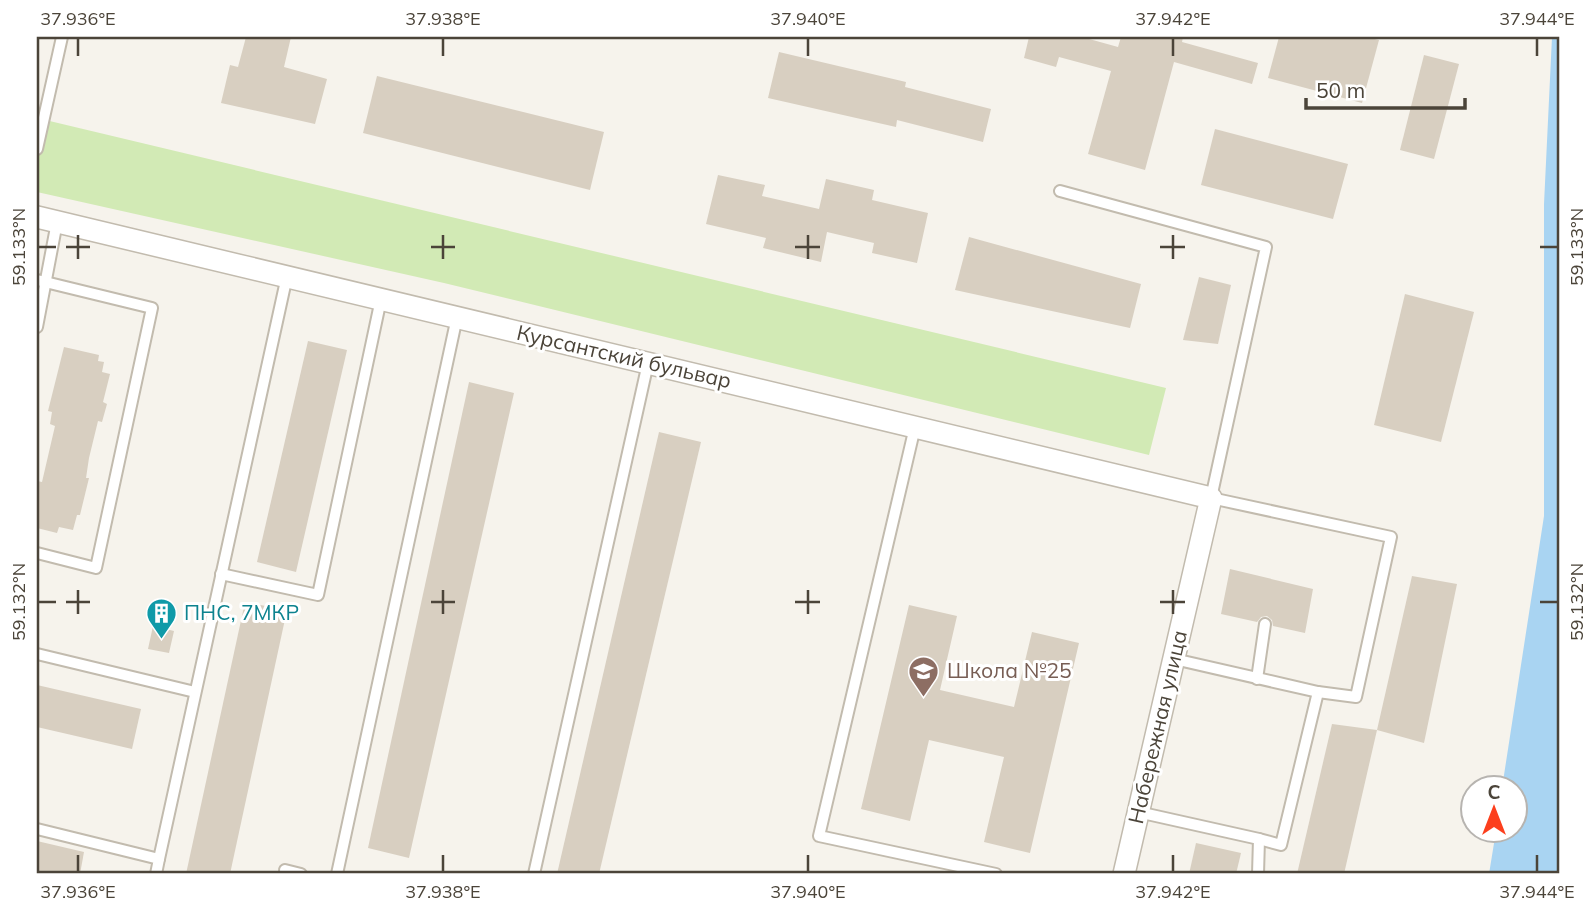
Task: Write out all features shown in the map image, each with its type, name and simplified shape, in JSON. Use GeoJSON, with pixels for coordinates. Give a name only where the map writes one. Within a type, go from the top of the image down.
{"type":"FeatureCollection","features":[{"type":"Feature","properties":{"kind":"street","name":"Курсантский бульвар"},"geometry":{"type":"LineString","coordinates":[[47,219],[1210,498]]}},
{"type":"Feature","properties":{"kind":"street","name":"Набережная улица"},"geometry":{"type":"LineString","coordinates":[[1124,874],[1210,498]]}},
{"type":"Feature","properties":{"kind":"lane"},"geometry":{"type":"LineString","coordinates":[[37,149],[62,37]]}},
{"type":"Feature","properties":{"kind":"lane"},"geometry":{"type":"LineString","coordinates":[[1060,191],[1266,247],[1210,498],[1391,537],[1356,697],[1318,692],[1174,659]]}},
{"type":"Feature","properties":{"kind":"lane"},"geometry":{"type":"LineString","coordinates":[[37,327],[47,219]]}},
{"type":"Feature","properties":{"kind":"lane"},"geometry":{"type":"LineString","coordinates":[[156,874],[287,276]]}},
{"type":"Feature","properties":{"kind":"lane"},"geometry":{"type":"LineString","coordinates":[[37,553],[96,568],[152,308],[41,281]]}},
{"type":"Feature","properties":{"kind":"lane"},"geometry":{"type":"LineString","coordinates":[[221,574],[318,595],[381,299]]}},
{"type":"Feature","properties":{"kind":"lane"},"geometry":{"type":"LineString","coordinates":[[337,874],[457,317]]}},
{"type":"Feature","properties":{"kind":"lane"},"geometry":{"type":"LineString","coordinates":[[534,874],[648,363]]}},
{"type":"Feature","properties":{"kind":"lane"},"geometry":{"type":"LineString","coordinates":[[915,427],[819,836],[996,874]]}},
{"type":"Feature","properties":{"kind":"lane"},"geometry":{"type":"LineString","coordinates":[[1257,679],[1265,624]]}},
{"type":"Feature","properties":{"kind":"lane"},"geometry":{"type":"LineString","coordinates":[[37,654],[195,692]]}},
{"type":"Feature","properties":{"kind":"lane"},"geometry":{"type":"LineString","coordinates":[[1138,813],[1281,845],[1318,692]]}},
{"type":"Feature","properties":{"kind":"lane"},"geometry":{"type":"LineString","coordinates":[[37,829],[159,859]]}},
{"type":"Feature","properties":{"kind":"lane"},"geometry":{"type":"LineString","coordinates":[[1258,874],[1259,839]]}},
{"type":"Feature","properties":{"kind":"lane"},"geometry":{"type":"LineString","coordinates":[[285,870],[301,874]]}},
{"type":"Feature","properties":{"kind":"green space"},"geometry":{"type":"Polygon","coordinates":[[[37,118],[1166,388],[1149,455],[444,283],[37,192],[37,118]]]}},
{"type":"Feature","properties":{"kind":"water"},"geometry":{"type":"Polygon","coordinates":[[[1552,37],[1559,37],[1559,874],[1489,874],[1494,844],[1530,844],[1530,774],[1504,774],[1544,516],[1544,204],[1552,37]]]}},
{"type":"Feature","properties":{"kind":"building"},"geometry":{"type":"Polygon","coordinates":[[[246,37],[291,37],[284,67],[327,79],[315,124],[221,103],[230,65],[238,67],[246,37]]]}},
{"type":"Feature","properties":{"kind":"building"},"geometry":{"type":"Polygon","coordinates":[[[1029,37],[1082,37],[1118,47],[1121,37],[1183,37],[1182,42],[1258,63],[1252,84],[1174,62],[1145,170],[1088,154],[1111,71],[1059,57],[1056,67],[1024,58],[1029,37]]]}},
{"type":"Feature","properties":{"kind":"building"},"geometry":{"type":"Polygon","coordinates":[[[1279,37],[1366,37],[1379,40],[1362,103],[1268,78],[1279,37]]]}},
{"type":"Feature","properties":{"kind":"building"},"geometry":{"type":"Polygon","coordinates":[[[779,52],[906,82],[905,87],[991,109],[983,142],[897,120],[896,127],[768,98],[779,52]]]}},
{"type":"Feature","properties":{"kind":"building"},"geometry":{"type":"Polygon","coordinates":[[[1424,55],[1459,64],[1434,159],[1400,150],[1424,55]]]}},
{"type":"Feature","properties":{"kind":"building"},"geometry":{"type":"Polygon","coordinates":[[[377,76],[604,132],[590,190],[363,133],[377,76]]]}},
{"type":"Feature","properties":{"kind":"building"},"geometry":{"type":"Polygon","coordinates":[[[1215,129],[1348,164],[1333,219],[1201,185],[1215,129]]]}},
{"type":"Feature","properties":{"kind":"building"},"geometry":{"type":"Polygon","coordinates":[[[718,175],[765,185],[762,196],[819,209],[826,179],[874,190],[872,200],[928,213],[917,263],[872,253],[874,243],[827,232],[821,262],[763,248],[766,238],[706,224],[718,175]]]}},
{"type":"Feature","properties":{"kind":"building"},"geometry":{"type":"Polygon","coordinates":[[[969,237],[1141,284],[1130,328],[955,290],[969,237]]]}},
{"type":"Feature","properties":{"kind":"building"},"geometry":{"type":"Polygon","coordinates":[[[1199,277],[1231,285],[1218,344],[1183,340],[1199,277]]]}},
{"type":"Feature","properties":{"kind":"building"},"geometry":{"type":"Polygon","coordinates":[[[1405,294],[1474,312],[1441,442],[1374,425],[1405,294]]]}},
{"type":"Feature","properties":{"kind":"building"},"geometry":{"type":"Polygon","coordinates":[[[308,341],[347,350],[296,572],[257,562],[308,341]]]}},
{"type":"Feature","properties":{"kind":"building"},"geometry":{"type":"Polygon","coordinates":[[[64,347],[99,355],[98,361],[104,362],[102,372],[110,374],[103,402],[107,404],[102,422],[98,421],[89,458],[86,478],[89,478],[80,515],[77,515],[73,530],[59,527],[57,533],[37,528],[37,481],[42,482],[55,426],[50,424],[52,412],[48,411],[64,347]]]}},
{"type":"Feature","properties":{"kind":"building"},"geometry":{"type":"Polygon","coordinates":[[[469,382],[514,393],[409,858],[368,848],[469,382]]]}},
{"type":"Feature","properties":{"kind":"building"},"geometry":{"type":"Polygon","coordinates":[[[659,432],[701,442],[599,874],[557,874],[659,432]]]}},
{"type":"Feature","properties":{"kind":"building"},"geometry":{"type":"Polygon","coordinates":[[[1230,569],[1313,589],[1305,633],[1273,626],[1272,620],[1267,616],[1261,617],[1257,622],[1221,614],[1230,569]]]}},
{"type":"Feature","properties":{"kind":"building"},"geometry":{"type":"Polygon","coordinates":[[[1412,576],[1457,584],[1424,743],[1377,730],[1412,576]]]}},
{"type":"Feature","properties":{"kind":"building"},"geometry":{"type":"Polygon","coordinates":[[[245,602],[287,610],[230,874],[186,874],[245,602]]]}},
{"type":"Feature","properties":{"kind":"building"},"geometry":{"type":"Polygon","coordinates":[[[909,605],[957,616],[940,690],[1014,707],[1032,632],[1079,643],[1030,853],[984,842],[1004,757],[929,740],[910,821],[861,809],[909,605]]]}},
{"type":"Feature","properties":{"kind":"building","name":"ПНС, 7МКР"},"geometry":{"type":"Polygon","coordinates":[[[153,626],[174,631],[169,653],[148,649],[153,626]]]}},
{"type":"Feature","properties":{"kind":"building"},"geometry":{"type":"Polygon","coordinates":[[[37,685],[141,709],[132,749],[37,727],[37,685]]]}},
{"type":"Feature","properties":{"kind":"building"},"geometry":{"type":"Polygon","coordinates":[[[1332,724],[1377,730],[1344,874],[1297,874],[1332,724]]]}},
{"type":"Feature","properties":{"kind":"building"},"geometry":{"type":"Polygon","coordinates":[[[37,841],[84,852],[80,874],[37,874],[37,841]]]}},
{"type":"Feature","properties":{"kind":"building"},"geometry":{"type":"Polygon","coordinates":[[[1196,843],[1241,853],[1236,874],[1189,874],[1196,843]]]}},
{"type":"Feature","properties":{"kind":"place","name":"ПНС, 7МКР"},"geometry":{"type":"Point","coordinates":[161,640]}},
{"type":"Feature","properties":{"kind":"place","name":"Школа №25"},"geometry":{"type":"Point","coordinates":[924,698]}}]}
